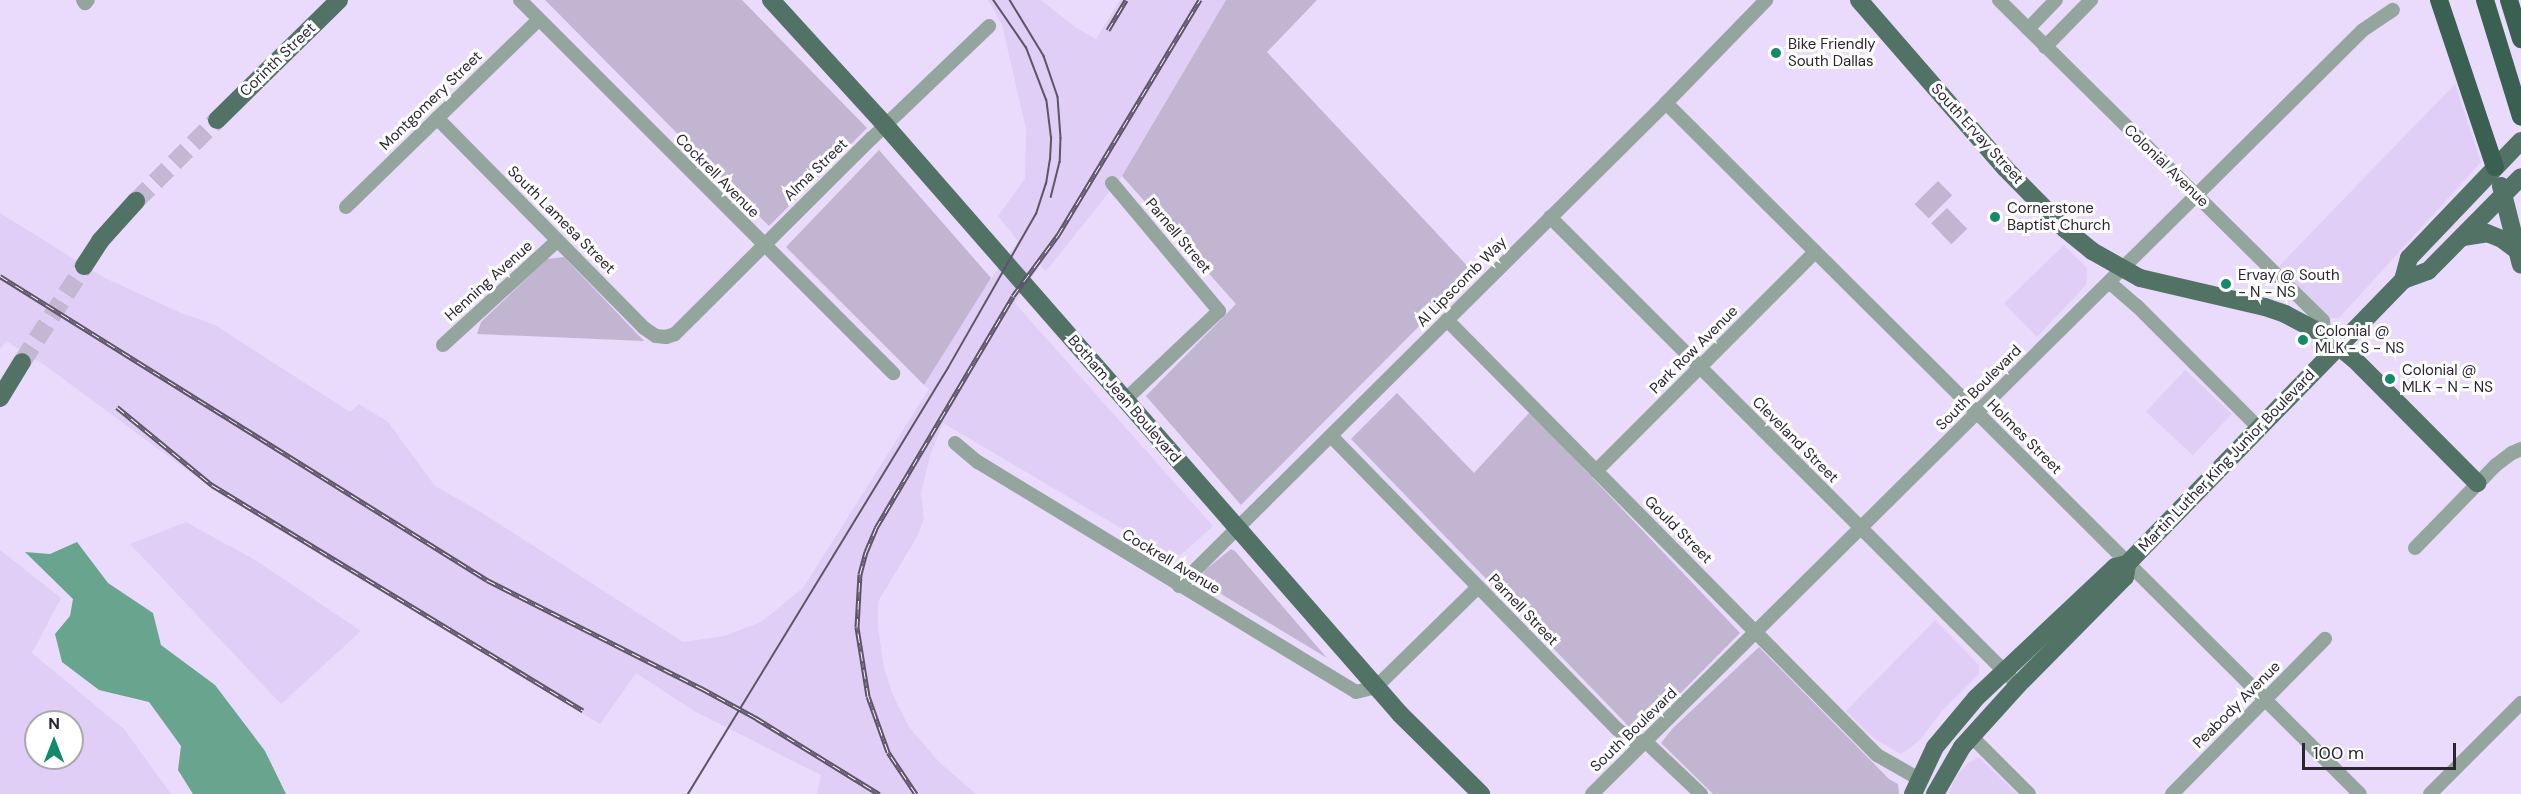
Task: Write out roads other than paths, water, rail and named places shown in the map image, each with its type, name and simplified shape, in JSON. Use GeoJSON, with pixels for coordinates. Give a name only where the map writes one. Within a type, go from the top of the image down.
{"type":"FeatureCollection","features":[{"type":"Feature","properties":{"kind":"highway"},"geometry":{"type":"LineString","coordinates":[[2439,0],[2495,167]]}},
{"type":"Feature","properties":{"kind":"highway"},"geometry":{"type":"LineString","coordinates":[[2472,0],[2494,30]]}},
{"type":"Feature","properties":{"kind":"highway"},"geometry":{"type":"LineString","coordinates":[[2486,0],[2521,117]]}},
{"type":"Feature","properties":{"kind":"highway"},"geometry":{"type":"LineString","coordinates":[[2509,0],[2521,39]]}},
{"type":"Feature","properties":{"kind":"main road","name":"Corinth Street"},"geometry":{"type":"LineString","coordinates":[[217,120],[339,0]]}},
{"type":"Feature","properties":{"kind":"main road","name":"Botham Jean Boulevard"},"geometry":{"type":"LineString","coordinates":[[771,0],[885,125],[1400,714],[1481,794]]}},
{"type":"Feature","properties":{"kind":"main road","name":"South Ervay Street"},"geometry":{"type":"LineString","coordinates":[[1859,0],[1980,140],[2065,229],[2115,276],[2265,307],[2285,314],[2332,340]]}},
{"type":"Feature","properties":{"kind":"main road","name":"Martin Luther King Junior Boulevard"},"geometry":{"type":"LineString","coordinates":[[2403,280],[2409,258],[2521,141]]}},
{"type":"Feature","properties":{"kind":"main road"},"geometry":{"type":"LineString","coordinates":[[2495,167],[2504,193],[2519,258]]}},
{"type":"Feature","properties":{"kind":"main road","name":"Martin Luther King Junior Boulevard"},"geometry":{"type":"LineString","coordinates":[[1916,787],[1935,747],[1952,725],[2004,671],[2115,567],[2127,564],[2259,428],[2332,340],[2403,280],[2428,271],[2521,177]]}},
{"type":"Feature","properties":{"kind":"main road"},"geometry":{"type":"LineString","coordinates":[[84,266],[100,241],[136,201]]}},
{"type":"Feature","properties":{"kind":"main road"},"geometry":{"type":"LineString","coordinates":[[2463,237],[2487,233],[2502,239],[2519,258]]}},
{"type":"Feature","properties":{"kind":"main road","name":"Colonial Avenue"},"geometry":{"type":"LineString","coordinates":[[2332,340],[2477,483]]}},
{"type":"Feature","properties":{"kind":"main road"},"geometry":{"type":"LineString","coordinates":[[0,398],[22,362]]}},
{"type":"Feature","properties":{"kind":"main road","name":"Martin Luther King Junior Boulevard"},"geometry":{"type":"LineString","coordinates":[[1935,794],[1951,763],[1971,736],[2125,577],[2127,564]]}},
{"type":"Feature","properties":{"kind":"street","name":"Cockrell Avenue"},"geometry":{"type":"LineString","coordinates":[[520,0],[893,374]]}},
{"type":"Feature","properties":{"kind":"street","name":"Al Lipscomb Way"},"geometry":{"type":"LineString","coordinates":[[1179,586],[1666,103],[1766,0]]}},
{"type":"Feature","properties":{"kind":"street","name":"Colonial Avenue"},"geometry":{"type":"LineString","coordinates":[[1999,0],[2323,321],[2332,340]]}},
{"type":"Feature","properties":{"kind":"street"},"geometry":{"type":"LineString","coordinates":[[2028,29],[2056,0]]}},
{"type":"Feature","properties":{"kind":"street"},"geometry":{"type":"LineString","coordinates":[[2045,47],[2091,0]]}},
{"type":"Feature","properties":{"kind":"street","name":"South Boulevard"},"geometry":{"type":"LineString","coordinates":[[1592,794],[2363,30],[2393,9]]}},
{"type":"Feature","properties":{"kind":"street","name":"Montgomery Street"},"geometry":{"type":"LineString","coordinates":[[346,207],[539,19]]}},
{"type":"Feature","properties":{"kind":"street","name":"Alma Street"},"geometry":{"type":"LineString","coordinates":[[666,337],[675,334],[885,125],[989,27]]}},
{"type":"Feature","properties":{"kind":"street","name":"Holmes Street"},"geometry":{"type":"LineString","coordinates":[[1666,103],[2360,794]]}},
{"type":"Feature","properties":{"kind":"street","name":"South Lamesa Street"},"geometry":{"type":"LineString","coordinates":[[437,118],[644,328],[656,336],[666,337]]}},
{"type":"Feature","properties":{"kind":"street","name":"Parnell Street"},"geometry":{"type":"LineString","coordinates":[[1112,183],[1219,310],[1125,400]]}},
{"type":"Feature","properties":{"kind":"street","name":"Cleveland Street"},"geometry":{"type":"LineString","coordinates":[[1550,217],[2018,685]]}},
{"type":"Feature","properties":{"kind":"street","name":"Henning Avenue"},"geometry":{"type":"LineString","coordinates":[[443,345],[557,241]]}},
{"type":"Feature","properties":{"kind":"street","name":"Park Row Avenue"},"geometry":{"type":"LineString","coordinates":[[1596,471],[1815,252]]}},
{"type":"Feature","properties":{"kind":"street","name":"South Ervay Street"},"geometry":{"type":"LineString","coordinates":[[2115,276],[2137,306],[2259,428]]}},
{"type":"Feature","properties":{"kind":"street","name":"Gould Street"},"geometry":{"type":"LineString","coordinates":[[1447,320],[1886,762],[1916,787]]}},
{"type":"Feature","properties":{"kind":"street","name":"Parnell Street"},"geometry":{"type":"LineString","coordinates":[[1331,436],[1617,729],[1630,739],[1646,742],[1701,794]]}},
{"type":"Feature","properties":{"kind":"street","name":"Cockrell Avenue"},"geometry":{"type":"LineString","coordinates":[[955,443],[978,462],[1347,688],[1356,692],[1377,687]]}},
{"type":"Feature","properties":{"kind":"street"},"geometry":{"type":"LineString","coordinates":[[2415,548],[2477,483],[2512,453],[2521,449]]}},
{"type":"Feature","properties":{"kind":"street"},"geometry":{"type":"LineString","coordinates":[[1377,687],[1478,587]]}},
{"type":"Feature","properties":{"kind":"street","name":"Peabody Avenue"},"geometry":{"type":"LineString","coordinates":[[2172,794],[2325,639]]}},
{"type":"Feature","properties":{"kind":"street"},"geometry":{"type":"LineString","coordinates":[[2430,794],[2521,703]]}},
{"type":"Feature","properties":{"kind":"street"},"geometry":{"type":"LineString","coordinates":[[1971,736],[2029,794]]}},
{"type":"Feature","properties":{"kind":"tunnel"},"geometry":{"type":"LineString","coordinates":[[136,201],[217,120]]}},
{"type":"Feature","properties":{"kind":"tunnel"},"geometry":{"type":"LineString","coordinates":[[22,362],[84,266]]}},
{"type":"Feature","properties":{"kind":"tram line"},"geometry":{"type":"LineString","coordinates":[[688,794],[948,368],[1036,214],[1046,184],[1050,160],[1051,138],[1046,100],[1026,48],[993,0]]}},
{"type":"Feature","properties":{"kind":"tram line"},"geometry":{"type":"LineString","coordinates":[[1010,0],[1044,56],[1058,97],[1060,162],[1051,197]]}},
{"type":"Feature","properties":{"kind":"railway"},"geometry":{"type":"LineString","coordinates":[[1108,30],[1126,0]]}},
{"type":"Feature","properties":{"kind":"railway"},"geometry":{"type":"LineString","coordinates":[[916,794],[888,752],[868,696],[857,627],[860,574],[866,552],[876,528],[1013,296],[1058,235],[1200,0]]}},
{"type":"Feature","properties":{"kind":"railway"},"geometry":{"type":"LineString","coordinates":[[0,276],[487,580],[756,718],[879,794]]}},
{"type":"Feature","properties":{"kind":"railway"},"geometry":{"type":"LineString","coordinates":[[117,407],[212,485],[583,711]]}},
{"type":"Feature","properties":{"kind":"place","name":"Bike Friendly South Dallas"},"geometry":{"type":"Point","coordinates":[1776,53]}},
{"type":"Feature","properties":{"kind":"place","name":"Cornerstone Baptist Church"},"geometry":{"type":"Point","coordinates":[1995,217]}},
{"type":"Feature","properties":{"kind":"place","name":"Ervay @ South - N - NS"},"geometry":{"type":"Point","coordinates":[2226,284]}},
{"type":"Feature","properties":{"kind":"place","name":"Colonial @ MLK - S - NS"},"geometry":{"type":"Point","coordinates":[2303,340]}},
{"type":"Feature","properties":{"kind":"place","name":"Colonial @ MLK - N - NS"},"geometry":{"type":"Point","coordinates":[2390,379]}}]}
